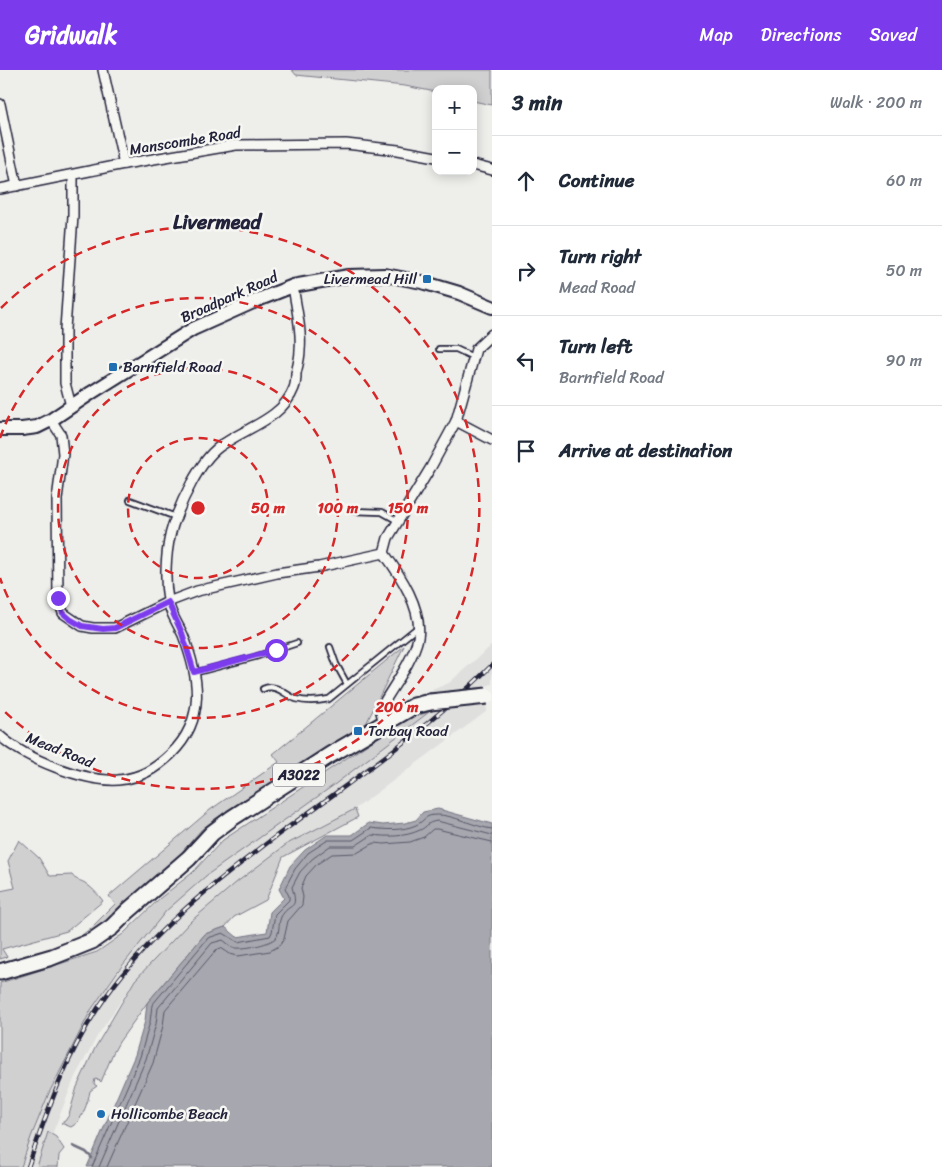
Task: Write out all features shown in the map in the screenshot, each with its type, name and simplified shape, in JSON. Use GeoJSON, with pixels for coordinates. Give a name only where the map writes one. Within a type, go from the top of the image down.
{"type":"FeatureCollection","features":[{"type":"Feature","properties":{"kind":"main road","name":"A3022"},"geometry":{"type":"LineString","coordinates":[[0,972],[52,957],[92,941],[112,927],[180,866],[212,833],[232,818],[330,755],[414,706],[430,702],[490,695]]}},
{"type":"Feature","properties":{"kind":"street"},"geometry":{"type":"LineString","coordinates":[[103,70],[124,164]]}},
{"type":"Feature","properties":{"kind":"street"},"geometry":{"type":"LineString","coordinates":[[0,104],[16,186]]}},
{"type":"Feature","properties":{"kind":"street","name":"Manscombe Road"},"geometry":{"type":"LineString","coordinates":[[0,189],[73,176],[124,164],[236,145],[346,144],[432,156]]}},
{"type":"Feature","properties":{"kind":"street"},"geometry":{"type":"LineString","coordinates":[[477,166],[492,170]]}},
{"type":"Feature","properties":{"kind":"street"},"geometry":{"type":"LineString","coordinates":[[72,406],[65,382],[65,329],[73,216],[73,176]]}},
{"type":"Feature","properties":{"kind":"street","name":"Broadpark Road"},"geometry":{"type":"LineString","coordinates":[[0,429],[38,427],[193,329],[293,286],[349,276],[385,275],[422,282],[459,293],[492,307]]}},
{"type":"Feature","properties":{"kind":"street","name":"Mead Road"},"geometry":{"type":"LineString","coordinates":[[0,736],[31,756],[81,776],[101,780],[133,778],[145,774],[179,747],[185,738],[194,717],[197,702],[194,672],[182,633],[168,602],[166,570],[173,527],[184,498],[204,464],[217,448],[270,418],[283,405],[294,388],[300,349],[293,286]]}},
{"type":"Feature","properties":{"kind":"street"},"geometry":{"type":"LineString","coordinates":[[384,553],[388,538],[431,467],[456,421],[476,350],[492,334]]}},
{"type":"Feature","properties":{"kind":"street"},"geometry":{"type":"LineString","coordinates":[[51,420],[61,434],[63,454],[57,499],[58,598],[63,613],[82,626],[103,629],[115,628],[168,602],[197,591],[277,573],[319,567],[384,553]]}},
{"type":"Feature","properties":{"kind":"street"},"geometry":{"type":"LineString","coordinates":[[456,421],[492,440]]}},
{"type":"Feature","properties":{"kind":"street"},"geometry":{"type":"LineString","coordinates":[[384,553],[400,575],[415,609],[418,627],[418,638],[412,654],[383,704],[381,712],[384,724]]}},
{"type":"Feature","properties":{"kind":"lane"},"geometry":{"type":"LineString","coordinates":[[439,349],[456,349],[473,357]]}},
{"type":"Feature","properties":{"kind":"lane"},"geometry":{"type":"LineString","coordinates":[[130,500],[176,518]]}},
{"type":"Feature","properties":{"kind":"lane"},"geometry":{"type":"LineString","coordinates":[[352,511],[382,512],[398,521]]}},
{"type":"Feature","properties":{"kind":"lane"},"geometry":{"type":"LineString","coordinates":[[263,689],[267,687],[275,688],[298,700],[323,700],[334,696],[418,627]]}},
{"type":"Feature","properties":{"kind":"lane"},"geometry":{"type":"LineString","coordinates":[[194,672],[255,657],[296,643]]}},
{"type":"Feature","properties":{"kind":"lane"},"geometry":{"type":"LineString","coordinates":[[330,647],[336,664],[347,684]]}},
{"type":"Feature","properties":{"kind":"shaded area"},"geometry":{"type":"Polygon","coordinates":[[[292,70],[492,70],[492,105],[477,102],[477,85],[432,85],[432,91],[405,86],[296,75],[292,70]]]}},
{"type":"Feature","properties":{"kind":"shaded area"},"geometry":{"type":"Polygon","coordinates":[[[492,645],[492,684],[483,687],[487,711],[355,809],[287,844],[135,980],[98,1035],[75,1077],[39,1167],[21,1167],[49,1093],[91,1010],[137,947],[144,915],[159,899],[192,873],[223,840],[386,732],[412,717],[429,712],[432,690],[449,683],[492,645]]]}},
{"type":"Feature","properties":{"kind":"shaded area"},"geometry":{"type":"Polygon","coordinates":[[[404,646],[366,724],[215,819],[201,830],[176,859],[101,927],[73,942],[91,928],[115,904],[109,896],[210,810],[279,762],[273,754],[404,646]]]}},
{"type":"Feature","properties":{"kind":"shaded area"},"geometry":{"type":"Polygon","coordinates":[[[429,712],[334,785],[207,875],[166,911],[118,971],[91,1010],[49,1093],[21,1167],[0,1167],[0,983],[97,952],[123,934],[159,899],[192,873],[223,840],[386,732],[412,717],[429,712]]]}},
{"type":"Feature","properties":{"kind":"shaded area"},"geometry":{"type":"Polygon","coordinates":[[[355,809],[358,817],[283,857],[266,900],[234,917],[225,927],[205,934],[147,1003],[119,1042],[101,1082],[95,1079],[94,1084],[97,1086],[90,1091],[86,1106],[78,1121],[71,1127],[61,1123],[69,1115],[77,1087],[95,1048],[135,980],[191,921],[237,882],[287,844],[355,809]]]}},
{"type":"Feature","properties":{"kind":"shaded area"},"geometry":{"type":"Polygon","coordinates":[[[19,840],[39,858],[50,876],[72,875],[90,887],[103,901],[67,931],[2,949],[7,957],[0,959],[0,891],[15,888],[8,861],[19,840]]]}},
{"type":"Feature","properties":{"kind":"shaded area"},"geometry":{"type":"Polygon","coordinates":[[[48,1132],[56,1137],[64,1149],[59,1155],[58,1167],[37,1167],[48,1132]]]}},
{"type":"Feature","properties":{"kind":"water"},"geometry":{"type":"Polygon","coordinates":[[[438,809],[492,824],[492,1167],[87,1167],[135,1055],[145,1021],[147,1003],[205,934],[225,927],[237,937],[267,932],[270,912],[284,898],[279,889],[290,866],[305,850],[327,835],[352,835],[369,823],[383,825],[405,823],[416,820],[423,812],[438,809]]]}},
{"type":"Feature","properties":{"kind":"waterway"},"geometry":{"type":"LineString","coordinates":[[73,1146],[86,1152],[92,1158]]}},
{"type":"Feature","properties":{"kind":"railway"},"geometry":{"type":"LineString","coordinates":[[28,1167],[66,1066],[86,1027],[117,981],[158,934],[228,873],[416,733],[492,665]]}},
{"type":"Feature","properties":{"kind":"place","name":"Livermead Hill"},"geometry":{"type":"Point","coordinates":[427,279]}},
{"type":"Feature","properties":{"kind":"place","name":"Barnfield Road"},"geometry":{"type":"Point","coordinates":[113,367]}},
{"type":"Feature","properties":{"kind":"place","name":"Torbay Road"},"geometry":{"type":"Point","coordinates":[358,731]}},
{"type":"Feature","properties":{"kind":"place","name":"Hollicombe Beach"},"geometry":{"type":"Point","coordinates":[101,1114]}},
{"type":"Feature","properties":{"kind":"district","name":"Livermead"},"geometry":{"type":"Point","coordinates":[217,222]}},
{"type":"Feature","properties":{"kind":"route"},"geometry":{"type":"LineString","coordinates":[[58,598],[63,613],[70,619],[82,626],[103,629],[115,628],[168,602],[192,659],[194,672],[276,650]]}}]}
